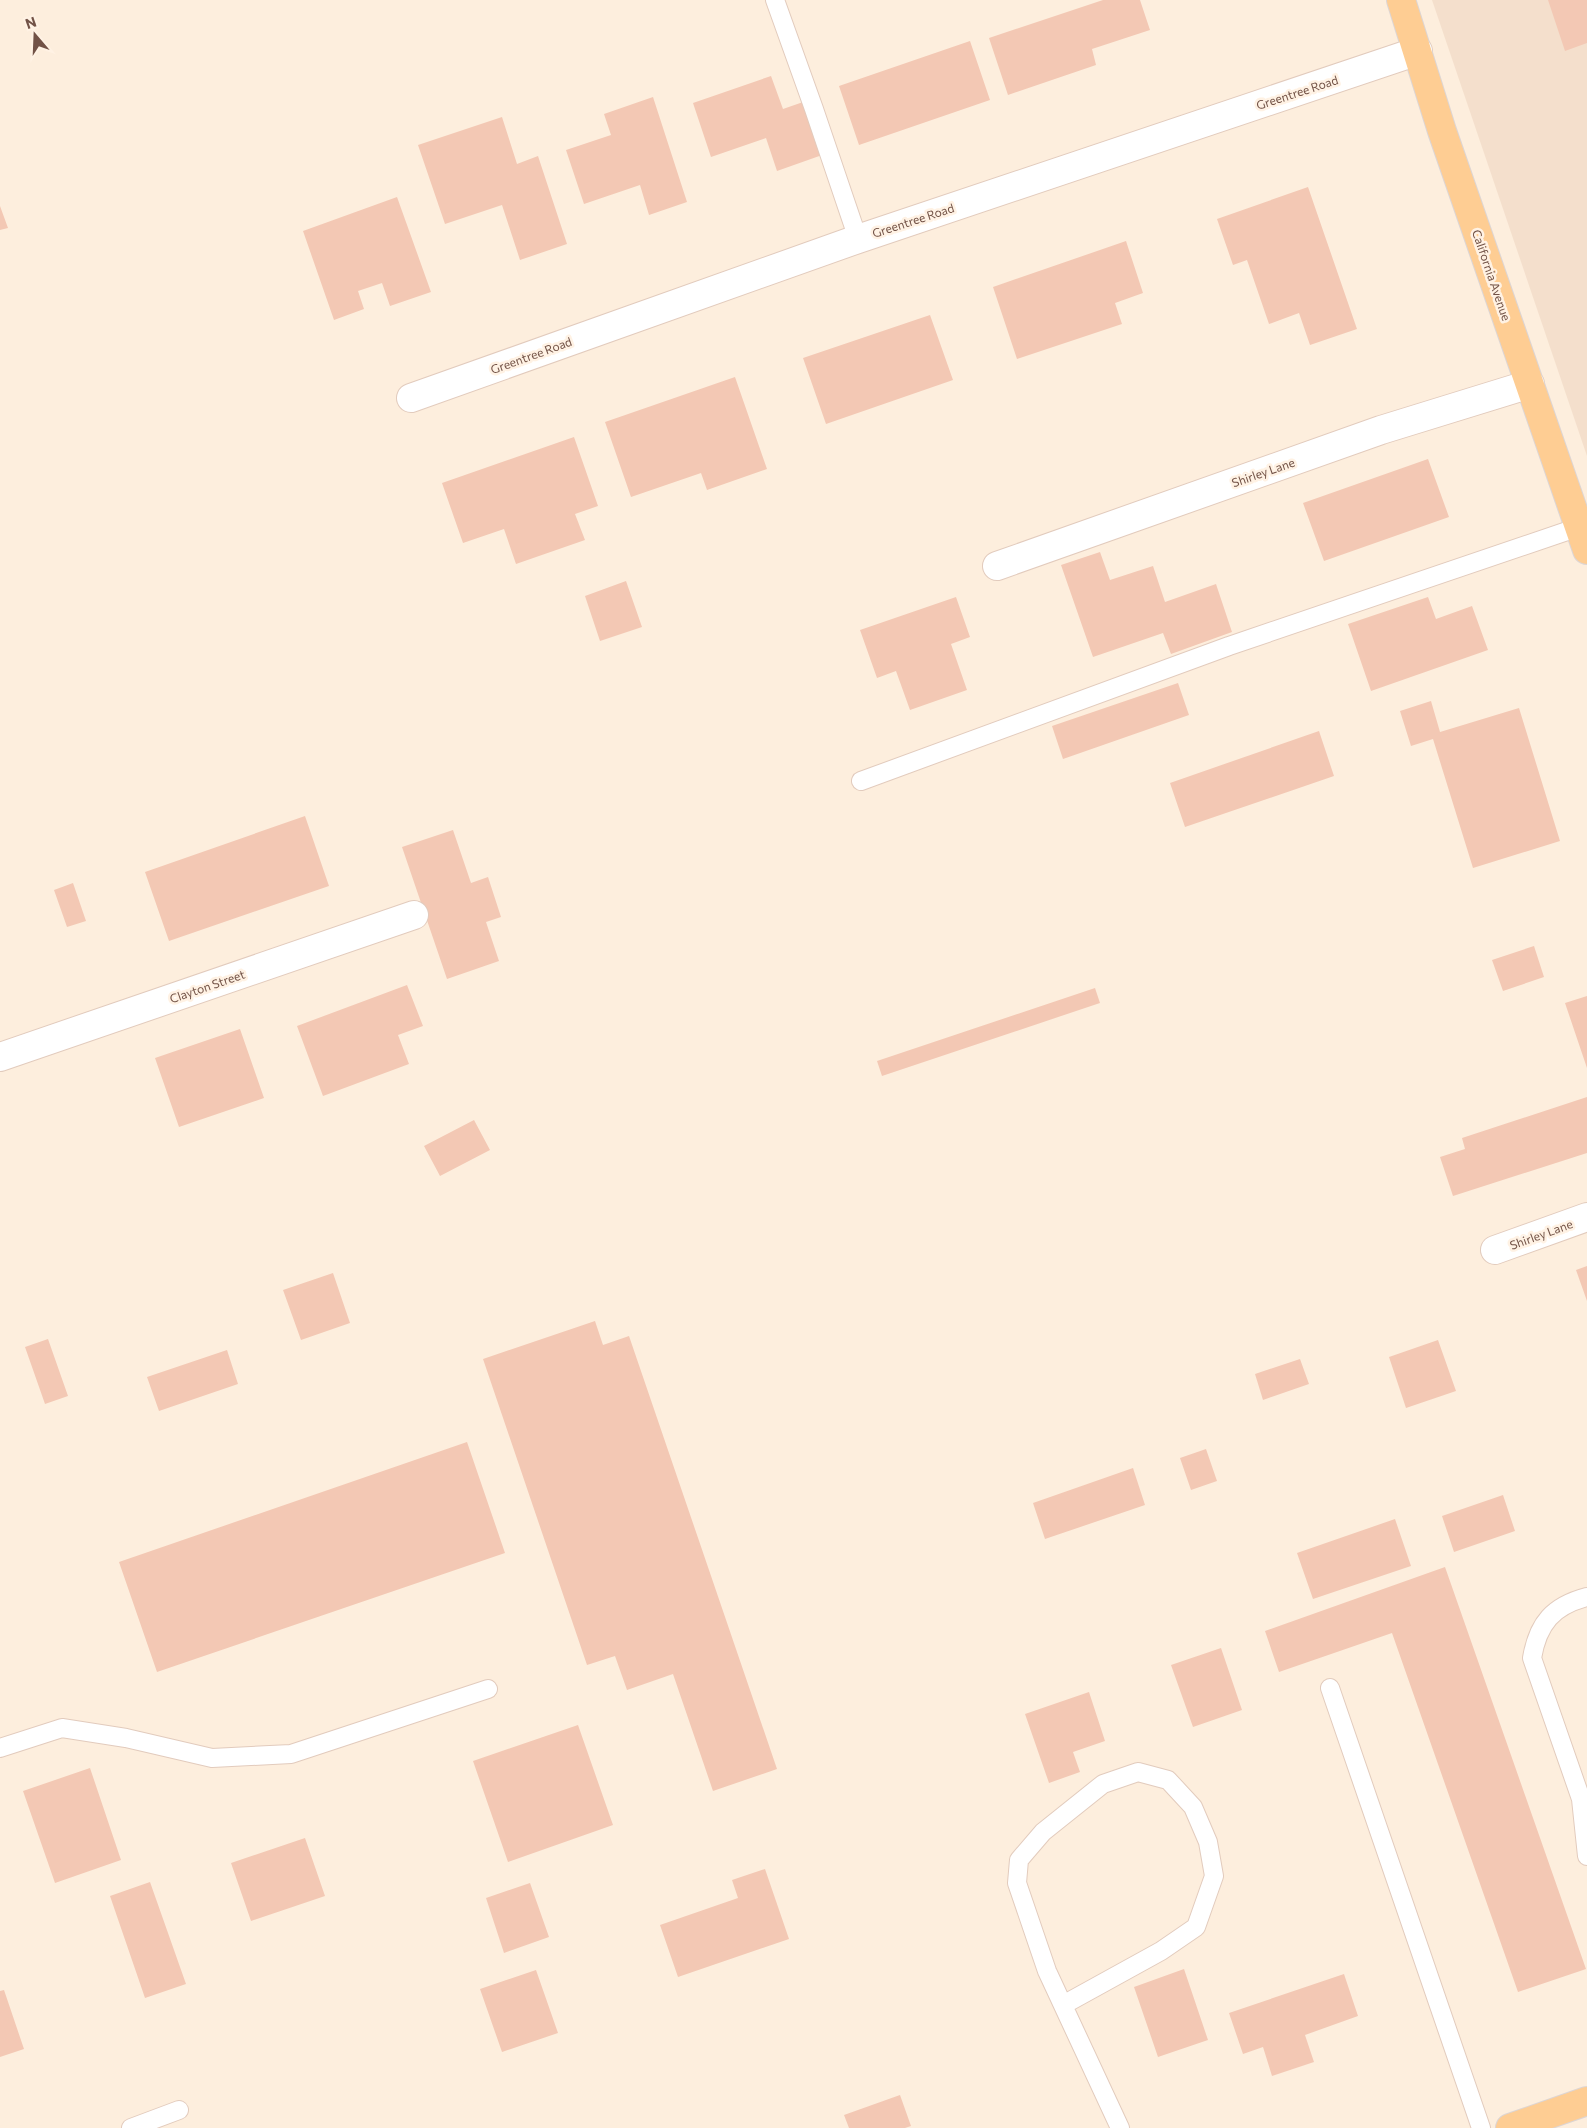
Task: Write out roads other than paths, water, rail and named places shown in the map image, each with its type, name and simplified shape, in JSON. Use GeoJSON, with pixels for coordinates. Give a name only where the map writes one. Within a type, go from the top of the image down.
{"type":"FeatureCollection","features":[{"type":"Feature","properties":{"kind":"main road","name":"California Avenue"},"geometry":{"type":"LineString","coordinates":[[1401,0],[1442,130],[1583,538]]}},
{"type":"Feature","properties":{"kind":"main road"},"geometry":{"type":"LineString","coordinates":[[1510,2128],[1587,2101]]}},
{"type":"Feature","properties":{"kind":"street","name":"Greentree Road"},"geometry":{"type":"LineString","coordinates":[[410,398],[858,239],[1418,52]]}},
{"type":"Feature","properties":{"kind":"street","name":"Shirley Lane"},"geometry":{"type":"LineString","coordinates":[[997,566],[1381,430],[1530,384]]}},
{"type":"Feature","properties":{"kind":"street","name":"Clayton Street"},"geometry":{"type":"LineString","coordinates":[[0,1056],[414,915]]}},
{"type":"Feature","properties":{"kind":"street","name":"Shirley Lane"},"geometry":{"type":"LineString","coordinates":[[1495,1250],[1587,1217]]}},
{"type":"Feature","properties":{"kind":"lane"},"geometry":{"type":"LineString","coordinates":[[775,0],[858,239]]}},
{"type":"Feature","properties":{"kind":"lane"},"geometry":{"type":"LineString","coordinates":[[861,781],[1228,646],[1583,538]]}},
{"type":"Feature","properties":{"kind":"lane"},"geometry":{"type":"LineString","coordinates":[[1587,1597],[1557,1609],[1544,1621],[1535,1640],[1532,1658],[1580,1799],[1587,1856]]}},
{"type":"Feature","properties":{"kind":"lane"},"geometry":{"type":"LineString","coordinates":[[1330,1688],[1481,2128]]}},
{"type":"Feature","properties":{"kind":"lane"},"geometry":{"type":"LineString","coordinates":[[0,1748],[62,1728],[126,1738],[212,1758],[291,1754],[488,1689]]}},
{"type":"Feature","properties":{"kind":"lane"},"geometry":{"type":"LineString","coordinates":[[1063,2005],[1160,1952],[1196,1927],[1214,1876],[1208,1842],[1193,1807],[1168,1780],[1138,1772],[1103,1784],[1043,1832],[1019,1860],[1017,1883],[1046,1970],[1120,2128]]}},
{"type":"Feature","properties":{"kind":"lane"},"geometry":{"type":"LineString","coordinates":[[131,2128],[179,2110]]}}]}
